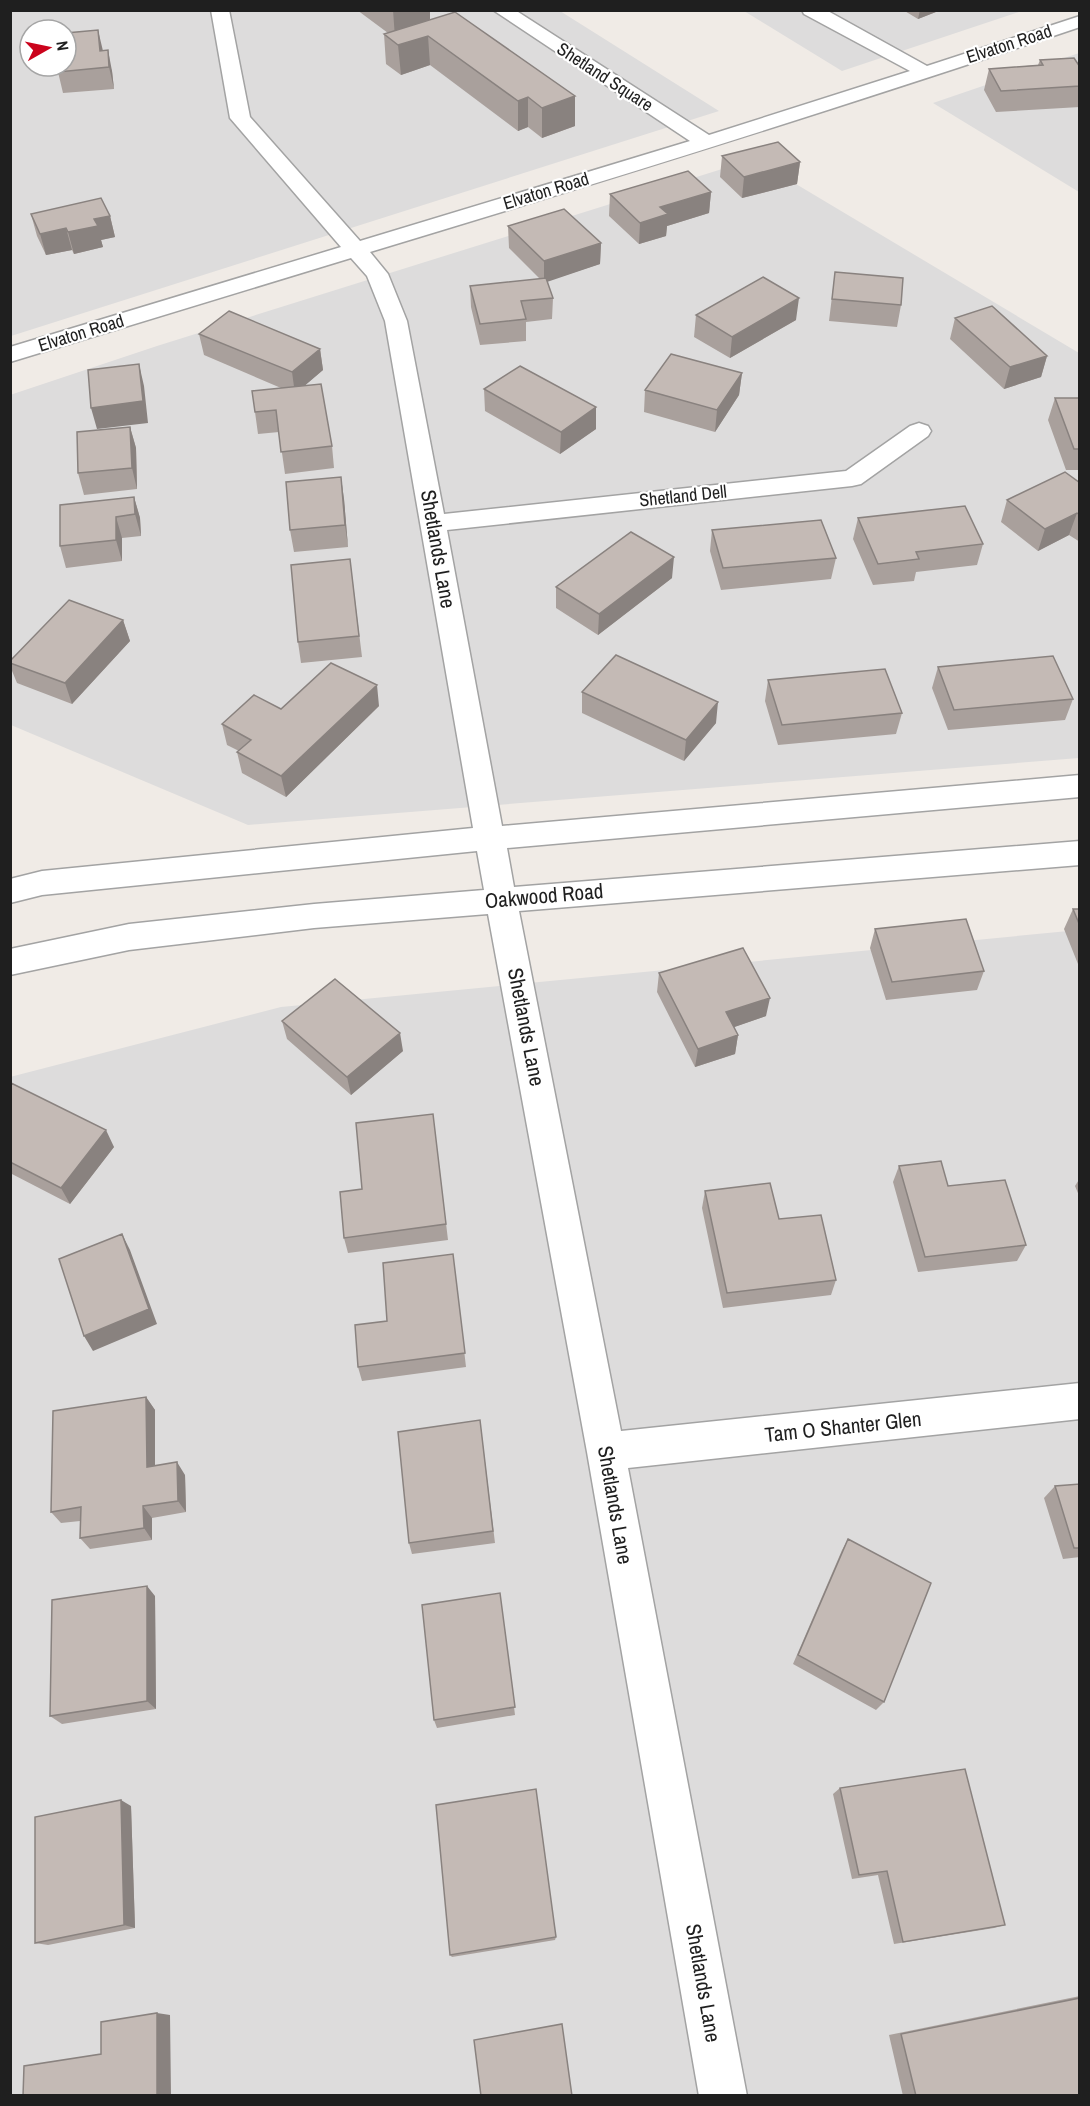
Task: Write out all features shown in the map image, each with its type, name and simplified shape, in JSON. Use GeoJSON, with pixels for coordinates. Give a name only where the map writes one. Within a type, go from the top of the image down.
{"type":"FeatureCollection","features":[{"type":"Feature","properties":{"kind":"street","name":"Shetlands Lane"},"geometry":{"type":"LineString","coordinates":[[220,10],[240,118],[377,274],[396,321],[723,2096]]}},
{"type":"Feature","properties":{"kind":"street","name":"Shetland Square"},"geometry":{"type":"LineString","coordinates":[[502,10],[708,143]]}},
{"type":"Feature","properties":{"kind":"street"},"geometry":{"type":"LineString","coordinates":[[811,10],[925,72]]}},
{"type":"Feature","properties":{"kind":"street","name":"Elvaton Road"},"geometry":{"type":"LineString","coordinates":[[10,355],[355,248],[708,143],[1068,24]]}},
{"type":"Feature","properties":{"kind":"street","name":"Shetland Dell"},"geometry":{"type":"LineString","coordinates":[[433,523],[852,478],[919,431]]}},
{"type":"Feature","properties":{"kind":"street"},"geometry":{"type":"LineString","coordinates":[[10,891],[54,882],[491,837],[1080,786]]}},
{"type":"Feature","properties":{"kind":"street","name":"Oakwood Road"},"geometry":{"type":"LineString","coordinates":[[10,962],[129,937],[314,916],[1080,853]]}},
{"type":"Feature","properties":{"kind":"street","name":"Tam O Shanter Glen"},"geometry":{"type":"LineString","coordinates":[[606,1452],[1080,1401]]}},
{"type":"Feature","properties":{"kind":"shaded area"},"geometry":{"type":"Polygon","coordinates":[[[11,11],[560,11],[719,111],[11,336],[11,11]]]}},
{"type":"Feature","properties":{"kind":"shaded area"},"geometry":{"type":"Polygon","coordinates":[[[744,11],[1022,11],[842,71],[744,11]]]}},
{"type":"Feature","properties":{"kind":"shaded area"},"geometry":{"type":"Polygon","coordinates":[[[1079,53],[1079,192],[933,103],[1079,53]]]}},
{"type":"Feature","properties":{"kind":"shaded area"},"geometry":{"type":"Polygon","coordinates":[[[754,159],[1079,353],[1079,758],[248,825],[11,725],[10,395],[157,346],[754,159]]]}},
{"type":"Feature","properties":{"kind":"shaded area"},"geometry":{"type":"Polygon","coordinates":[[[1079,930],[1079,2095],[11,2095],[10,1077],[281,1007],[1079,930]]]}},
{"type":"Feature","properties":{"kind":"building"},"geometry":{"type":"Polygon","coordinates":[[[455,12],[575,96],[542,108],[528,97],[518,101],[428,36],[398,45],[384,34],[455,12]]]}},
{"type":"Feature","properties":{"kind":"building"},"geometry":{"type":"Polygon","coordinates":[[[98,30],[100,51],[108,50],[109,67],[78,70],[78,32],[98,30]]]}},
{"type":"Feature","properties":{"kind":"building"},"geometry":{"type":"Polygon","coordinates":[[[1074,58],[1080,67],[1080,86],[1001,91],[989,69],[1043,65],[1040,60],[1074,58]]]}},
{"type":"Feature","properties":{"kind":"building"},"geometry":{"type":"Polygon","coordinates":[[[778,142],[800,162],[744,177],[722,156],[778,142]]]}},
{"type":"Feature","properties":{"kind":"building"},"geometry":{"type":"Polygon","coordinates":[[[688,171],[711,192],[660,207],[668,214],[640,223],[610,194],[688,171]]]}},
{"type":"Feature","properties":{"kind":"building"},"geometry":{"type":"Polygon","coordinates":[[[101,198],[110,216],[94,219],[98,226],[68,232],[66,228],[40,234],[31,214],[101,198]]]}},
{"type":"Feature","properties":{"kind":"building"},"geometry":{"type":"Polygon","coordinates":[[[564,209],[601,243],[544,261],[508,226],[564,209]]]}},
{"type":"Feature","properties":{"kind":"building"},"geometry":{"type":"Polygon","coordinates":[[[835,272],[903,278],[901,305],[832,299],[835,272]]]}},
{"type":"Feature","properties":{"kind":"building"},"geometry":{"type":"Polygon","coordinates":[[[763,277],[799,298],[732,337],[696,315],[763,277]]]}},
{"type":"Feature","properties":{"kind":"building"},"geometry":{"type":"Polygon","coordinates":[[[546,278],[553,298],[521,301],[526,319],[480,324],[470,286],[546,278]]]}},
{"type":"Feature","properties":{"kind":"building"},"geometry":{"type":"Polygon","coordinates":[[[992,306],[1047,356],[1010,367],[955,318],[992,306]]]}},
{"type":"Feature","properties":{"kind":"building"},"geometry":{"type":"Polygon","coordinates":[[[229,311],[320,349],[292,372],[199,334],[229,311]]]}},
{"type":"Feature","properties":{"kind":"building"},"geometry":{"type":"Polygon","coordinates":[[[671,354],[742,373],[717,410],[645,390],[671,354]]]}},
{"type":"Feature","properties":{"kind":"building"},"geometry":{"type":"Polygon","coordinates":[[[139,364],[143,401],[91,408],[88,370],[139,364]]]}},
{"type":"Feature","properties":{"kind":"building"},"geometry":{"type":"Polygon","coordinates":[[[520,366],[596,407],[561,432],[484,389],[520,366]]]}},
{"type":"Feature","properties":{"kind":"building"},"geometry":{"type":"Polygon","coordinates":[[[321,384],[332,446],[281,452],[276,410],[255,412],[252,391],[321,384]]]}},
{"type":"Feature","properties":{"kind":"building"},"geometry":{"type":"Polygon","coordinates":[[[1055,398],[1080,398],[1080,449],[1074,449],[1055,398]]]}},
{"type":"Feature","properties":{"kind":"building"},"geometry":{"type":"Polygon","coordinates":[[[130,427],[132,468],[78,473],[77,432],[130,427]]]}},
{"type":"Feature","properties":{"kind":"building"},"geometry":{"type":"Polygon","coordinates":[[[1065,472],[1080,483],[1080,515],[1077,513],[1045,529],[1007,500],[1065,472]]]}},
{"type":"Feature","properties":{"kind":"building"},"geometry":{"type":"Polygon","coordinates":[[[341,477],[345,525],[290,530],[286,482],[341,477]]]}},
{"type":"Feature","properties":{"kind":"building"},"geometry":{"type":"Polygon","coordinates":[[[134,497],[135,514],[116,517],[116,540],[60,546],[60,505],[134,497]]]}},
{"type":"Feature","properties":{"kind":"building"},"geometry":{"type":"Polygon","coordinates":[[[965,506],[983,544],[916,552],[919,559],[878,564],[858,518],[965,506]]]}},
{"type":"Feature","properties":{"kind":"building"},"geometry":{"type":"Polygon","coordinates":[[[821,520],[836,558],[723,568],[712,530],[821,520]]]}},
{"type":"Feature","properties":{"kind":"building"},"geometry":{"type":"Polygon","coordinates":[[[631,532],[674,557],[599,614],[556,587],[631,532]]]}},
{"type":"Feature","properties":{"kind":"building"},"geometry":{"type":"Polygon","coordinates":[[[350,559],[359,636],[298,642],[291,565],[350,559]]]}},
{"type":"Feature","properties":{"kind":"building"},"geometry":{"type":"Polygon","coordinates":[[[69,600],[123,620],[65,683],[10,663],[10,661],[69,600]]]}},
{"type":"Feature","properties":{"kind":"building"},"geometry":{"type":"Polygon","coordinates":[[[616,655],[718,702],[686,740],[582,692],[616,655]]]}},
{"type":"Feature","properties":{"kind":"building"},"geometry":{"type":"Polygon","coordinates":[[[1053,656],[1073,699],[954,710],[938,667],[1053,656]]]}},
{"type":"Feature","properties":{"kind":"building"},"geometry":{"type":"Polygon","coordinates":[[[331,663],[377,685],[281,776],[237,752],[251,740],[222,724],[254,695],[281,709],[331,663]]]}},
{"type":"Feature","properties":{"kind":"building"},"geometry":{"type":"Polygon","coordinates":[[[885,669],[902,713],[782,725],[768,680],[885,669]]]}},
{"type":"Feature","properties":{"kind":"building"},"geometry":{"type":"Polygon","coordinates":[[[1073,909],[1080,909],[1080,926],[1073,909]]]}},
{"type":"Feature","properties":{"kind":"building"},"geometry":{"type":"Polygon","coordinates":[[[966,919],[984,971],[892,982],[875,929],[966,919]]]}},
{"type":"Feature","properties":{"kind":"building"},"geometry":{"type":"Polygon","coordinates":[[[743,948],[770,998],[726,1012],[738,1035],[698,1049],[659,973],[743,948]]]}},
{"type":"Feature","properties":{"kind":"building"},"geometry":{"type":"Polygon","coordinates":[[[335,979],[400,1033],[347,1077],[282,1021],[335,979]]]}},
{"type":"Feature","properties":{"kind":"building"},"geometry":{"type":"Polygon","coordinates":[[[11,1083],[106,1130],[61,1188],[10,1162],[11,1083]]]}},
{"type":"Feature","properties":{"kind":"building"},"geometry":{"type":"Polygon","coordinates":[[[433,1114],[446,1224],[344,1238],[340,1192],[362,1189],[356,1123],[433,1114]]]}},
{"type":"Feature","properties":{"kind":"building"},"geometry":{"type":"Polygon","coordinates":[[[941,1161],[948,1186],[1005,1180],[1026,1245],[925,1257],[899,1166],[941,1161]]]}},
{"type":"Feature","properties":{"kind":"building"},"geometry":{"type":"Polygon","coordinates":[[[770,1183],[779,1219],[821,1215],[836,1280],[727,1293],[705,1191],[770,1183]]]}},
{"type":"Feature","properties":{"kind":"building"},"geometry":{"type":"Polygon","coordinates":[[[122,1234],[149,1309],[84,1336],[59,1259],[122,1234]]]}},
{"type":"Feature","properties":{"kind":"building"},"geometry":{"type":"Polygon","coordinates":[[[453,1254],[465,1353],[358,1367],[355,1325],[387,1321],[383,1263],[453,1254]]]}},
{"type":"Feature","properties":{"kind":"building"},"geometry":{"type":"Polygon","coordinates":[[[146,1397],[147,1467],[177,1462],[178,1501],[143,1506],[144,1528],[80,1538],[81,1507],[51,1512],[53,1411],[146,1397]]]}},
{"type":"Feature","properties":{"kind":"building"},"geometry":{"type":"Polygon","coordinates":[[[480,1420],[493,1531],[409,1543],[398,1432],[480,1420]]]}},
{"type":"Feature","properties":{"kind":"building"},"geometry":{"type":"Polygon","coordinates":[[[1080,1484],[1080,1548],[1074,1548],[1055,1486],[1080,1484]]]}},
{"type":"Feature","properties":{"kind":"building"},"geometry":{"type":"Polygon","coordinates":[[[848,1539],[931,1583],[884,1702],[798,1655],[848,1539]]]}},
{"type":"Feature","properties":{"kind":"building"},"geometry":{"type":"Polygon","coordinates":[[[147,1586],[147,1701],[50,1716],[52,1600],[147,1586]]]}},
{"type":"Feature","properties":{"kind":"building"},"geometry":{"type":"Polygon","coordinates":[[[500,1593],[515,1707],[434,1720],[422,1605],[500,1593]]]}},
{"type":"Feature","properties":{"kind":"building"},"geometry":{"type":"Polygon","coordinates":[[[965,1769],[1005,1925],[903,1942],[887,1871],[859,1875],[840,1788],[965,1769]]]}},
{"type":"Feature","properties":{"kind":"building"},"geometry":{"type":"Polygon","coordinates":[[[536,1789],[556,1937],[450,1955],[436,1805],[536,1789]]]}},
{"type":"Feature","properties":{"kind":"building"},"geometry":{"type":"Polygon","coordinates":[[[121,1800],[124,1925],[35,1943],[35,1817],[121,1800]]]}},
{"type":"Feature","properties":{"kind":"building"},"geometry":{"type":"Polygon","coordinates":[[[1080,1998],[1080,2096],[916,2096],[901,2034],[1080,1998]]]}},
{"type":"Feature","properties":{"kind":"building"},"geometry":{"type":"Polygon","coordinates":[[[157,2013],[157,2096],[23,2096],[24,2066],[101,2054],[101,2022],[157,2013]]]}},
{"type":"Feature","properties":{"kind":"building"},"geometry":{"type":"Polygon","coordinates":[[[562,2024],[572,2096],[481,2096],[474,2040],[562,2024]]]}}]}
